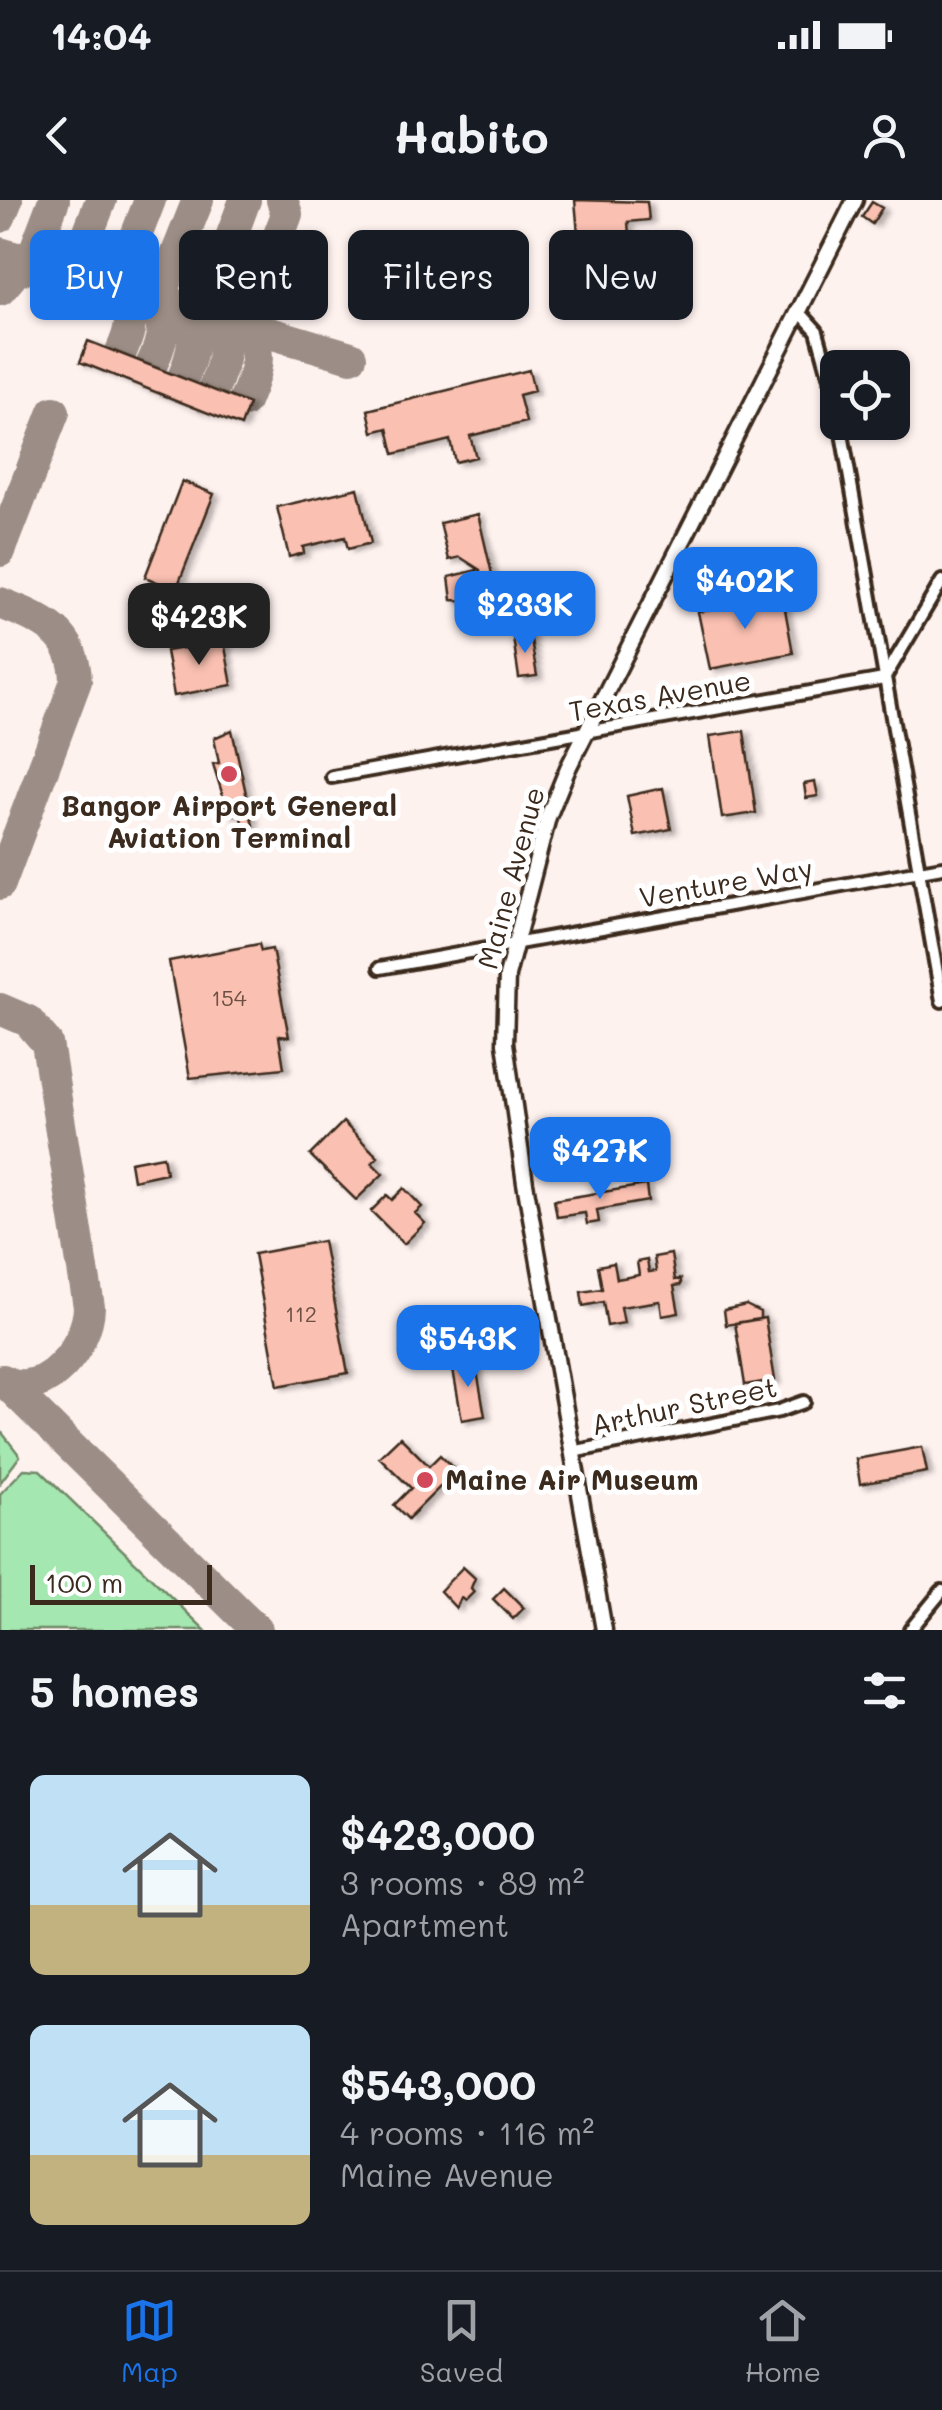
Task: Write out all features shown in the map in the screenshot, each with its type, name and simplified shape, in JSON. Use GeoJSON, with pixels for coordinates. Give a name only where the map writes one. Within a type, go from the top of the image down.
{"type":"FeatureCollection","features":[{"type":"Feature","properties":{"kind":"main road","name":"Maine Avenue"},"geometry":{"type":"LineString","coordinates":[[604,1630],[525,1183],[505,1043],[508,976],[548,817],[587,730],[855,200]]}},
{"type":"Feature","properties":{"kind":"street"},"geometry":{"type":"LineString","coordinates":[[798,310],[817,331],[822,350]]}},
{"type":"Feature","properties":{"kind":"street"},"geometry":{"type":"LineString","coordinates":[[843,440],[942,1001]]}},
{"type":"Feature","properties":{"kind":"street"},"geometry":{"type":"LineString","coordinates":[[884,679],[942,582]]}},
{"type":"Feature","properties":{"kind":"street","name":"Texas Avenue"},"geometry":{"type":"LineString","coordinates":[[332,777],[884,679]]}},
{"type":"Feature","properties":{"kind":"street","name":"Venture Way"},"geometry":{"type":"LineString","coordinates":[[380,968],[942,867]]}},
{"type":"Feature","properties":{"kind":"street","name":"Arthur Street"},"geometry":{"type":"LineString","coordinates":[[572,1452],[778,1411],[804,1402]]}},
{"type":"Feature","properties":{"kind":"street"},"geometry":{"type":"LineString","coordinates":[[910,1630],[942,1591]]}},
{"type":"Feature","properties":{"kind":"green space"},"geometry":{"type":"Polygon","coordinates":[[[0,1430],[20,1456],[0,1483],[0,1430]]]}},
{"type":"Feature","properties":{"kind":"green space"},"geometry":{"type":"Polygon","coordinates":[[[24,1469],[40,1470],[205,1630],[0,1630],[0,1494],[24,1469]]]}},
{"type":"Feature","properties":{"kind":"building"},"geometry":{"type":"Polygon","coordinates":[[[575,200],[647,202],[649,220],[628,222],[629,230],[578,230],[575,200]]]}},
{"type":"Feature","properties":{"kind":"building"},"geometry":{"type":"Polygon","coordinates":[[[872,202],[882,208],[872,224],[862,217],[872,202]]]}},
{"type":"Feature","properties":{"kind":"building"},"geometry":{"type":"Polygon","coordinates":[[[88,341],[249,404],[241,426],[80,362],[88,341]]]}},
{"type":"Feature","properties":{"kind":"building"},"geometry":{"type":"Polygon","coordinates":[[[529,370],[534,391],[519,395],[526,422],[470,436],[476,457],[455,462],[450,440],[394,454],[388,428],[373,432],[368,410],[529,370]]]}},
{"type":"Feature","properties":{"kind":"building"},"geometry":{"type":"Polygon","coordinates":[[[182,481],[214,494],[176,590],[145,577],[182,481]]]}},
{"type":"Feature","properties":{"kind":"building"},"geometry":{"type":"Polygon","coordinates":[[[358,488],[371,543],[348,549],[345,537],[303,547],[304,553],[289,557],[277,507],[358,488]]]}},
{"type":"Feature","properties":{"kind":"building"},"geometry":{"type":"Polygon","coordinates":[[[478,514],[492,574],[480,577],[480,570],[460,557],[449,560],[440,523],[478,514]]]}},
{"type":"Feature","properties":{"kind":"building"},"geometry":{"type":"Polygon","coordinates":[[[477,570],[481,602],[452,600],[449,577],[477,570]]]}},
{"type":"Feature","properties":{"kind":"building"},"geometry":{"type":"Polygon","coordinates":[[[517,581],[526,623],[509,626],[500,585],[517,581]]]}},
{"type":"Feature","properties":{"kind":"building"},"geometry":{"type":"Polygon","coordinates":[[[732,596],[734,607],[783,598],[793,653],[710,669],[698,612],[723,608],[721,599],[732,596]]]}},
{"type":"Feature","properties":{"kind":"building"},"geometry":{"type":"Polygon","coordinates":[[[530,634],[537,676],[519,678],[513,637],[530,634]]]}},
{"type":"Feature","properties":{"kind":"building"},"geometry":{"type":"Polygon","coordinates":[[[224,641],[232,685],[174,696],[166,651],[224,641]]]}},
{"type":"Feature","properties":{"kind":"building","name":"Bangor Airport General Aviation Terminal"},"geometry":{"type":"Polygon","coordinates":[[[232,730],[253,825],[243,827],[240,813],[229,815],[213,764],[219,763],[214,738],[232,730]]]}},
{"type":"Feature","properties":{"kind":"building"},"geometry":{"type":"Polygon","coordinates":[[[744,731],[756,813],[722,818],[710,736],[744,731]]]}},
{"type":"Feature","properties":{"kind":"building"},"geometry":{"type":"Polygon","coordinates":[[[815,782],[818,796],[806,798],[804,784],[815,782]]]}},
{"type":"Feature","properties":{"kind":"building"},"geometry":{"type":"Polygon","coordinates":[[[663,788],[671,829],[635,836],[627,796],[663,788]]]}},
{"type":"Feature","properties":{"kind":"building"},"geometry":{"type":"Polygon","coordinates":[[[259,944],[261,951],[272,949],[289,1037],[279,1036],[284,1068],[190,1078],[169,961],[259,944]]]}},
{"type":"Feature","properties":{"kind":"building"},"geometry":{"type":"Polygon","coordinates":[[[343,1122],[378,1157],[372,1163],[383,1174],[356,1200],[310,1155],[343,1122]]]}},
{"type":"Feature","properties":{"kind":"building"},"geometry":{"type":"Polygon","coordinates":[[[163,1156],[166,1173],[133,1180],[130,1162],[163,1156]]]}},
{"type":"Feature","properties":{"kind":"building"},"geometry":{"type":"Polygon","coordinates":[[[646,1185],[648,1201],[597,1210],[599,1222],[587,1224],[585,1213],[557,1217],[554,1200],[646,1185]]]}},
{"type":"Feature","properties":{"kind":"building"},"geometry":{"type":"Polygon","coordinates":[[[404,1188],[422,1207],[415,1213],[425,1223],[404,1244],[371,1211],[387,1195],[392,1200],[404,1188]]]}},
{"type":"Feature","properties":{"kind":"building"},"geometry":{"type":"Polygon","coordinates":[[[323,1241],[348,1373],[278,1386],[254,1254],[323,1241]]]}},
{"type":"Feature","properties":{"kind":"building"},"geometry":{"type":"Polygon","coordinates":[[[671,1254],[675,1280],[681,1279],[681,1285],[674,1286],[679,1313],[662,1316],[660,1301],[621,1307],[624,1323],[607,1326],[603,1302],[583,1306],[581,1292],[602,1289],[598,1266],[614,1263],[617,1279],[639,1275],[637,1262],[647,1260],[649,1272],[656,1271],[654,1257],[671,1254]]]}},
{"type":"Feature","properties":{"kind":"building"},"geometry":{"type":"Polygon","coordinates":[[[746,1305],[760,1312],[760,1319],[726,1325],[724,1310],[746,1305]]]}},
{"type":"Feature","properties":{"kind":"building"},"geometry":{"type":"Polygon","coordinates":[[[765,1318],[775,1380],[745,1385],[735,1323],[765,1318]]]}},
{"type":"Feature","properties":{"kind":"building"},"geometry":{"type":"Polygon","coordinates":[[[475,1360],[485,1416],[462,1420],[452,1364],[475,1360]]]}},
{"type":"Feature","properties":{"kind":"building","name":"Maine Air Museum"},"geometry":{"type":"Polygon","coordinates":[[[400,1437],[429,1466],[440,1455],[456,1471],[408,1519],[394,1505],[411,1488],[379,1457],[400,1437]]]}},
{"type":"Feature","properties":{"kind":"building"},"geometry":{"type":"Polygon","coordinates":[[[922,1447],[927,1472],[860,1484],[856,1459],[922,1447]]]}},
{"type":"Feature","properties":{"kind":"building"},"geometry":{"type":"Polygon","coordinates":[[[463,1567],[475,1578],[471,1588],[474,1592],[465,1601],[461,1598],[456,1608],[440,1591],[463,1567]]]}},
{"type":"Feature","properties":{"kind":"building"},"geometry":{"type":"Polygon","coordinates":[[[504,1588],[524,1608],[513,1619],[493,1599],[504,1588]]]}},
{"type":"Feature","properties":{"kind":"taxiway"},"geometry":{"type":"LineString","coordinates":[[0,217],[7,200]]}},
{"type":"Feature","properties":{"kind":"taxiway"},"geometry":{"type":"LineString","coordinates":[[23,259],[35,250],[54,200]]}},
{"type":"Feature","properties":{"kind":"taxiway"},"geometry":{"type":"LineString","coordinates":[[89,230],[101,200]]}},
{"type":"Feature","properties":{"kind":"taxiway"},"geometry":{"type":"LineString","coordinates":[[120,354],[130,317],[124,301],[110,285],[119,280],[150,200]]}},
{"type":"Feature","properties":{"kind":"taxiway"},"geometry":{"type":"LineString","coordinates":[[159,294],[198,200]]}},
{"type":"Feature","properties":{"kind":"taxiway"},"geometry":{"type":"LineString","coordinates":[[234,230],[245,200]]}},
{"type":"Feature","properties":{"kind":"taxiway"},"geometry":{"type":"LineString","coordinates":[[244,402],[255,370],[256,349],[253,340],[236,323],[248,317],[287,214],[282,200]]}},
{"type":"Feature","properties":{"kind":"taxiway"},"geometry":{"type":"LineString","coordinates":[[0,253],[351,357]]}},
{"type":"Feature","properties":{"kind":"taxiway"},"geometry":{"type":"LineString","coordinates":[[0,290],[16,271],[30,268]]}},
{"type":"Feature","properties":{"kind":"taxiway"},"geometry":{"type":"LineString","coordinates":[[174,304],[188,321],[193,339],[183,378]]}},
{"type":"Feature","properties":{"kind":"taxiway"},"geometry":{"type":"LineString","coordinates":[[151,366],[161,337],[159,316]]}},
{"type":"Feature","properties":{"kind":"taxiway"},"geometry":{"type":"LineString","coordinates":[[212,320],[220,331],[224,349],[213,390]]}},
{"type":"Feature","properties":{"kind":"taxiway"},"geometry":{"type":"LineString","coordinates":[[0,551],[54,412]]}},
{"type":"Feature","properties":{"kind":"taxiway"},"geometry":{"type":"LineString","coordinates":[[0,603],[53,629],[69,650],[76,681],[0,884]]}},
{"type":"Feature","properties":{"kind":"taxiway"},"geometry":{"type":"LineString","coordinates":[[0,1009],[28,1021],[47,1043],[89,1307],[81,1337],[62,1366],[35,1383],[4,1381]]}},
{"type":"Feature","properties":{"kind":"taxiway"},"geometry":{"type":"LineString","coordinates":[[3,1380],[257,1630]]}},
{"type":"Feature","properties":{"kind":"place","name":"Bangor Airport General Aviation Terminal"},"geometry":{"type":"Point","coordinates":[229,774]}},
{"type":"Feature","properties":{"kind":"place","name":"Maine Air Museum"},"geometry":{"type":"Point","coordinates":[425,1480]}}]}
